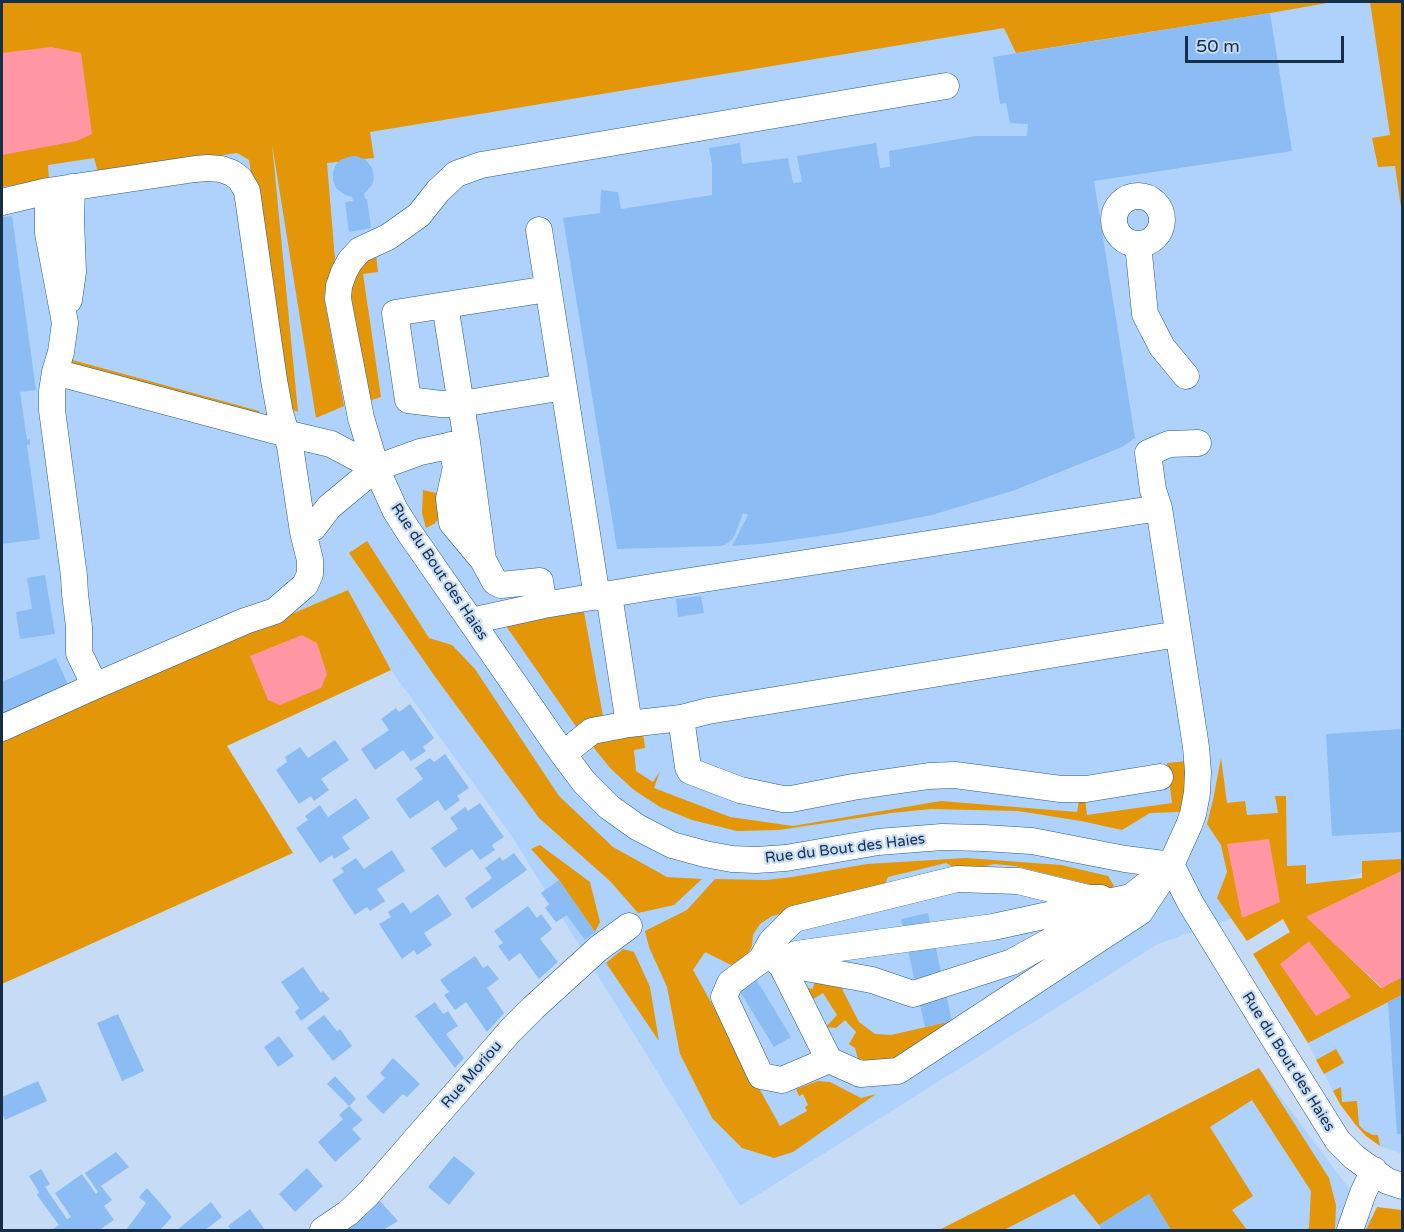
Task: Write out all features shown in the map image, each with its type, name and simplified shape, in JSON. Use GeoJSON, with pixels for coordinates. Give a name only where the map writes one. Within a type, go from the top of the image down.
{"type":"FeatureCollection","features":[{"type":"Feature","properties":{"kind":"street","name":"Rue du Bout des Haies"},"geometry":{"type":"LineString","coordinates":[[946,86],[481,165],[456,174],[419,214],[388,237],[360,250],[350,261],[339,286],[338,299],[361,418],[376,468],[395,510],[471,621],[563,754],[584,782],[609,807],[638,827],[672,845],[714,856],[756,860],[776,859],[878,842],[963,837],[1032,841],[1125,859],[1171,865],[1191,904],[1338,1141],[1354,1157],[1387,1181],[1402,1186]]}},
{"type":"Feature","properties":{"kind":"street"},"geometry":{"type":"LineString","coordinates":[[2,202],[60,189],[208,168],[221,169],[240,179],[247,191],[274,380],[280,413],[290,446],[303,532],[310,560],[310,574],[305,585],[275,611],[245,621],[2,728]]}},
{"type":"Feature","properties":{"kind":"street"},"geometry":{"type":"LineString","coordinates":[[60,189],[71,219],[73,272],[61,352],[52,391],[52,410],[74,576],[79,653],[95,687]]}},
{"type":"Feature","properties":{"kind":"street"},"geometry":{"type":"LineString","coordinates":[[539,230],[564,387],[629,724]]}},
{"type":"Feature","properties":{"kind":"street"},"geometry":{"type":"LineString","coordinates":[[1138,244],[1145,314],[1162,347],[1186,376]]}},
{"type":"Feature","properties":{"kind":"street"},"geometry":{"type":"LineString","coordinates":[[548,289],[395,313],[408,400],[461,404],[564,387]]}},
{"type":"Feature","properties":{"kind":"street"},"geometry":{"type":"LineString","coordinates":[[445,305],[461,404],[459,444],[483,560],[495,582],[501,585],[540,581],[544,605]]}},
{"type":"Feature","properties":{"kind":"street"},"geometry":{"type":"LineString","coordinates":[[55,372],[331,444],[376,468]]}},
{"type":"Feature","properties":{"kind":"street"},"geometry":{"type":"LineString","coordinates":[[771,955],[829,1060],[860,1074],[898,1071],[1140,912],[1171,865],[1193,814],[1198,772],[1159,508],[1148,453],[1169,444],[1198,443]]}},
{"type":"Feature","properties":{"kind":"street"},"geometry":{"type":"LineString","coordinates":[[303,532],[313,528],[329,507],[376,468],[420,452],[459,444]]}},
{"type":"Feature","properties":{"kind":"street"},"geometry":{"type":"LineString","coordinates":[[471,621],[544,605],[1159,508]]}},
{"type":"Feature","properties":{"kind":"street"},"geometry":{"type":"LineString","coordinates":[[563,754],[592,731],[1178,634]]}},
{"type":"Feature","properties":{"kind":"street"},"geometry":{"type":"LineString","coordinates":[[681,718],[690,771],[740,790],[791,799],[930,776],[955,775],[1050,788],[1086,789],[1160,777]]}},
{"type":"Feature","properties":{"kind":"street"},"geometry":{"type":"LineString","coordinates":[[771,955],[872,980],[913,994],[1012,962],[1131,897],[1171,865]]}},
{"type":"Feature","properties":{"kind":"street"},"geometry":{"type":"LineString","coordinates":[[829,1060],[782,1080],[761,1076],[724,997],[730,983],[771,955],[794,919],[957,879],[1018,881],[1088,898],[1131,897]]}},
{"type":"Feature","properties":{"kind":"street"},"geometry":{"type":"LineString","coordinates":[[771,955],[796,954],[993,927],[1131,897]]}},
{"type":"Feature","properties":{"kind":"street","name":"Rue Moriou"},"geometry":{"type":"LineString","coordinates":[[323,1230],[348,1213],[368,1194],[511,1030],[533,1008],[599,948],[629,926]]}},
{"type":"Feature","properties":{"kind":"street","name":"Rue du Bout des Haies"},"geometry":{"type":"LineString","coordinates":[[1374,1170],[1402,1174]]}},
{"type":"Feature","properties":{"kind":"street"},"geometry":{"type":"LineString","coordinates":[[1350,1230],[1374,1170]]}},
{"type":"Feature","properties":{"kind":"shaded area"},"geometry":{"type":"Polygon","coordinates":[[[2,2],[1333,2],[1016,53],[1004,28],[370,132],[374,158],[327,163],[335,260],[324,297],[344,406],[316,418],[272,144],[298,412],[288,408],[249,160],[237,153],[98,173],[94,158],[48,165],[49,180],[2,187],[2,2]]]}},
{"type":"Feature","properties":{"kind":"shaded area"},"geometry":{"type":"Polygon","coordinates":[[[365,2],[1402,2],[1402,859],[1158,944],[740,1206],[513,838],[391,670],[348,591],[2,729],[2,53],[365,2]]]}},
{"type":"Feature","properties":{"kind":"shaded area"},"geometry":{"type":"Polygon","coordinates":[[[1370,2],[1402,2],[1402,214],[1395,166],[1378,167],[1372,138],[1390,135],[1370,2]]]}},
{"type":"Feature","properties":{"kind":"shaded area"},"geometry":{"type":"Polygon","coordinates":[[[51,47],[81,53],[92,134],[77,141],[2,155],[2,53],[51,47]]]}},
{"type":"Feature","properties":{"kind":"shaded area"},"geometry":{"type":"Polygon","coordinates":[[[376,255],[378,272],[363,274],[381,397],[369,401],[351,296],[359,267],[376,255]]]}},
{"type":"Feature","properties":{"kind":"shaded area"},"geometry":{"type":"Polygon","coordinates":[[[69,359],[259,411],[264,424],[66,368],[69,359]]]}},
{"type":"Feature","properties":{"kind":"shaded area"},"geometry":{"type":"Polygon","coordinates":[[[423,490],[436,493],[441,514],[434,524],[426,528],[422,513],[423,490]]]}},
{"type":"Feature","properties":{"kind":"shaded area"},"geometry":{"type":"Polygon","coordinates":[[[367,541],[429,638],[452,645],[475,669],[559,796],[613,847],[667,877],[702,879],[674,905],[638,913],[610,881],[539,818],[436,678],[349,553],[367,541]]]}},
{"type":"Feature","properties":{"kind":"shaded area"},"geometry":{"type":"Polygon","coordinates":[[[348,590],[391,670],[227,746],[293,853],[2,984],[2,737],[348,590]]]}},
{"type":"Feature","properties":{"kind":"shaded area"},"geometry":{"type":"Polygon","coordinates":[[[584,612],[603,716],[577,728],[504,623],[584,612]]]}},
{"type":"Feature","properties":{"kind":"shaded area"},"geometry":{"type":"Polygon","coordinates":[[[302,635],[317,643],[327,674],[321,688],[280,705],[268,700],[250,656],[302,635]]]}},
{"type":"Feature","properties":{"kind":"shaded area"},"geometry":{"type":"Polygon","coordinates":[[[643,732],[645,748],[634,750],[636,771],[653,782],[660,771],[654,788],[730,817],[793,826],[941,801],[1077,812],[1079,801],[1085,799],[1087,815],[1172,803],[1167,763],[1187,761],[1186,802],[1179,812],[1150,813],[1122,830],[1018,811],[931,809],[779,830],[737,831],[692,820],[660,807],[634,790],[611,769],[589,742],[643,732]]]}},
{"type":"Feature","properties":{"kind":"shaded area"},"geometry":{"type":"Polygon","coordinates":[[[1221,758],[1227,803],[1245,801],[1247,815],[1278,813],[1275,796],[1286,796],[1287,866],[1306,865],[1306,884],[1362,878],[1362,861],[1402,859],[1402,871],[1307,917],[1381,988],[1402,977],[1402,995],[1308,1043],[1253,954],[1290,932],[1283,919],[1247,941],[1217,898],[1227,872],[1221,845],[1207,824],[1221,758]]]}},
{"type":"Feature","properties":{"kind":"shaded area"},"geometry":{"type":"Polygon","coordinates":[[[1269,839],[1280,902],[1242,918],[1227,844],[1269,839]]]}},
{"type":"Feature","properties":{"kind":"shaded area"},"geometry":{"type":"Polygon","coordinates":[[[540,845],[590,882],[600,922],[595,932],[559,880],[531,849],[540,845]]]}},
{"type":"Feature","properties":{"kind":"shaded area"},"geometry":{"type":"Polygon","coordinates":[[[966,858],[1061,865],[1108,876],[1114,886],[1105,892],[1092,885],[1015,866],[995,864],[961,871],[946,863],[888,877],[882,890],[772,916],[760,924],[753,935],[752,946],[748,954],[733,966],[705,952],[693,970],[780,1126],[807,1111],[805,1107],[808,1105],[803,1094],[799,1096],[796,1089],[818,1081],[830,1082],[861,1098],[876,1094],[793,1152],[774,1158],[742,1148],[712,1118],[680,1054],[667,987],[649,947],[645,931],[687,910],[715,879],[766,880],[867,864],[966,858]]]}},
{"type":"Feature","properties":{"kind":"shaded area"},"geometry":{"type":"Polygon","coordinates":[[[1402,871],[1402,977],[1382,988],[1306,917],[1402,871]]]}},
{"type":"Feature","properties":{"kind":"shaded area"},"geometry":{"type":"Polygon","coordinates":[[[1309,941],[1351,997],[1316,1016],[1280,964],[1309,941]]]}},
{"type":"Feature","properties":{"kind":"shaded area"},"geometry":{"type":"Polygon","coordinates":[[[623,949],[634,952],[650,987],[659,1041],[606,963],[623,949]]]}},
{"type":"Feature","properties":{"kind":"shaded area"},"geometry":{"type":"Polygon","coordinates":[[[815,978],[842,981],[843,991],[859,1022],[875,1034],[891,1035],[952,1021],[905,1057],[875,1062],[858,1059],[855,1048],[849,1044],[856,1032],[845,1020],[836,1028],[826,1027],[837,1015],[823,993],[807,1003],[802,987],[813,989],[815,978]]]}},
{"type":"Feature","properties":{"kind":"shaded area"},"geometry":{"type":"Polygon","coordinates":[[[1402,995],[1402,1152],[1400,1153],[1380,1146],[1355,1124],[1340,1104],[1308,1043],[1402,995]]]}},
{"type":"Feature","properties":{"kind":"shaded area"},"geometry":{"type":"Polygon","coordinates":[[[1336,1049],[1344,1063],[1324,1074],[1316,1060],[1336,1049]]]}},
{"type":"Feature","properties":{"kind":"shaded area"},"geometry":{"type":"Polygon","coordinates":[[[1259,1068],[1380,1230],[952,1230],[1229,1083],[1259,1068]]]}},
{"type":"Feature","properties":{"kind":"shaded area"},"geometry":{"type":"Polygon","coordinates":[[[1259,1068],[1329,1178],[1336,1205],[1335,1230],[1306,1230],[1309,1228],[1311,1191],[1252,1100],[1210,1127],[1253,1196],[1232,1210],[1247,1230],[1171,1230],[1149,1194],[1099,1225],[1074,1194],[1004,1230],[939,1230],[1259,1068]]]}},
{"type":"Feature","properties":{"kind":"shaded area"},"geometry":{"type":"Polygon","coordinates":[[[1341,1087],[1342,1102],[1357,1101],[1359,1125],[1365,1131],[1378,1135],[1380,1146],[1366,1136],[1340,1104],[1333,1091],[1341,1087]]]}},
{"type":"Feature","properties":{"kind":"shaded area"},"geometry":{"type":"Polygon","coordinates":[[[1377,1207],[1402,1210],[1402,1230],[1366,1230],[1377,1207]]]}},
{"type":"Feature","properties":{"kind":"building"},"geometry":{"type":"Polygon","coordinates":[[[1270,13],[1292,151],[1094,181],[1135,438],[1122,447],[1015,490],[932,515],[840,533],[732,546],[748,515],[743,513],[733,538],[722,546],[617,549],[563,218],[600,213],[601,190],[618,192],[621,209],[712,195],[712,164],[709,148],[740,143],[742,164],[788,158],[793,183],[802,182],[797,156],[876,143],[880,168],[890,167],[889,151],[976,136],[1027,136],[1028,124],[1010,123],[1006,103],[1000,104],[993,57],[1270,13]]]}},
{"type":"Feature","properties":{"kind":"building"},"geometry":{"type":"Polygon","coordinates":[[[352,156],[366,160],[372,168],[374,178],[372,185],[364,194],[367,199],[371,228],[349,232],[345,202],[353,201],[352,197],[336,188],[333,173],[340,160],[352,156]]]}},
{"type":"Feature","properties":{"kind":"building"},"geometry":{"type":"Polygon","coordinates":[[[12,216],[36,390],[20,392],[27,440],[30,439],[30,444],[27,445],[40,539],[2,544],[2,217],[12,216]]]}},
{"type":"Feature","properties":{"kind":"building"},"geometry":{"type":"Polygon","coordinates":[[[45,575],[55,634],[20,639],[16,612],[32,609],[27,578],[45,575]]]}},
{"type":"Feature","properties":{"kind":"building"},"geometry":{"type":"Polygon","coordinates":[[[701,596],[704,613],[678,617],[676,599],[701,596]]]}},
{"type":"Feature","properties":{"kind":"building"},"geometry":{"type":"Polygon","coordinates":[[[56,658],[70,689],[2,719],[2,682],[56,658]]]}},
{"type":"Feature","properties":{"kind":"building"},"geometry":{"type":"Polygon","coordinates":[[[410,704],[434,738],[423,747],[426,751],[411,761],[403,750],[375,770],[361,749],[389,730],[381,719],[396,708],[399,712],[410,704]]]}},
{"type":"Feature","properties":{"kind":"building"},"geometry":{"type":"Polygon","coordinates":[[[1402,729],[1402,832],[1332,836],[1326,734],[1402,729]]]}},
{"type":"Feature","properties":{"kind":"building"},"geometry":{"type":"Polygon","coordinates":[[[335,740],[349,760],[321,779],[329,790],[314,801],[311,796],[299,804],[276,770],[287,762],[285,757],[300,747],[308,758],[335,740]]]}},
{"type":"Feature","properties":{"kind":"building"},"geometry":{"type":"Polygon","coordinates":[[[445,754],[469,788],[457,796],[460,800],[445,811],[438,800],[410,819],[396,799],[423,779],[415,768],[430,758],[434,762],[445,754]]]}},
{"type":"Feature","properties":{"kind":"building"},"geometry":{"type":"Polygon","coordinates":[[[356,798],[370,818],[342,837],[350,849],[334,859],[332,855],[320,863],[296,828],[308,820],[305,816],[320,805],[328,817],[356,798]]]}},
{"type":"Feature","properties":{"kind":"building"},"geometry":{"type":"Polygon","coordinates":[[[480,803],[504,837],[492,845],[495,850],[480,860],[472,849],[445,868],[431,848],[458,829],[450,818],[465,807],[468,811],[480,803]]]}},
{"type":"Feature","properties":{"kind":"building"},"geometry":{"type":"Polygon","coordinates":[[[392,850],[405,871],[377,889],[385,901],[370,911],[367,907],[355,915],[332,880],[344,872],[341,868],[356,858],[364,869],[392,850]]]}},
{"type":"Feature","properties":{"kind":"building"},"geometry":{"type":"Polygon","coordinates":[[[514,853],[527,870],[472,909],[465,898],[492,878],[485,868],[500,857],[503,861],[514,853]]]}},
{"type":"Feature","properties":{"kind":"building"},"geometry":{"type":"Polygon","coordinates":[[[559,880],[595,932],[585,940],[567,915],[556,922],[545,908],[549,904],[541,893],[559,880]]]}},
{"type":"Feature","properties":{"kind":"building"},"geometry":{"type":"Polygon","coordinates":[[[438,894],[452,915],[424,933],[432,945],[417,955],[414,950],[402,959],[379,924],[391,917],[388,912],[403,902],[411,913],[438,894]]]}},
{"type":"Feature","properties":{"kind":"building"},"geometry":{"type":"Polygon","coordinates":[[[528,906],[537,918],[541,914],[552,929],[540,939],[558,962],[539,979],[520,953],[509,961],[498,946],[503,943],[494,931],[528,906]]]}},
{"type":"Feature","properties":{"kind":"building"},"geometry":{"type":"Polygon","coordinates":[[[928,913],[952,1021],[925,1027],[901,919],[928,913]]]}},
{"type":"Feature","properties":{"kind":"building"},"geometry":{"type":"Polygon","coordinates":[[[475,956],[483,968],[488,965],[499,979],[487,988],[504,1013],[487,1032],[466,1002],[455,1010],[444,995],[449,992],[440,980],[475,956]]]}},
{"type":"Feature","properties":{"kind":"building"},"geometry":{"type":"Polygon","coordinates":[[[303,967],[321,993],[323,991],[330,999],[301,1021],[295,1012],[299,1008],[281,982],[303,967]]]}},
{"type":"Feature","properties":{"kind":"building"},"geometry":{"type":"Polygon","coordinates":[[[756,979],[791,1037],[774,1047],[739,990],[756,979]]]}},
{"type":"Feature","properties":{"kind":"building"},"geometry":{"type":"Polygon","coordinates":[[[1402,995],[1402,1134],[1397,1134],[1388,1002],[1402,995]]]}},
{"type":"Feature","properties":{"kind":"building"},"geometry":{"type":"Polygon","coordinates":[[[435,1002],[443,1014],[448,1011],[458,1026],[446,1034],[464,1058],[455,1068],[415,1016],[435,1002]]]}},
{"type":"Feature","properties":{"kind":"building"},"geometry":{"type":"Polygon","coordinates":[[[118,1014],[144,1071],[122,1081],[97,1023],[118,1014]]]}},
{"type":"Feature","properties":{"kind":"building"},"geometry":{"type":"Polygon","coordinates":[[[324,1015],[337,1031],[340,1029],[352,1046],[333,1061],[307,1028],[324,1015]]]}},
{"type":"Feature","properties":{"kind":"building"},"geometry":{"type":"Polygon","coordinates":[[[279,1036],[294,1056],[278,1067],[264,1047],[279,1036]]]}},
{"type":"Feature","properties":{"kind":"building"},"geometry":{"type":"Polygon","coordinates":[[[393,1058],[420,1084],[407,1097],[403,1094],[383,1114],[366,1097],[385,1078],[380,1073],[393,1058]]]}},
{"type":"Feature","properties":{"kind":"building"},"geometry":{"type":"Polygon","coordinates":[[[335,1076],[356,1099],[349,1106],[327,1084],[335,1076]]]}},
{"type":"Feature","properties":{"kind":"building"},"geometry":{"type":"Polygon","coordinates":[[[38,1081],[47,1101],[5,1120],[2,1113],[2,1097],[38,1081]]]}},
{"type":"Feature","properties":{"kind":"building"},"geometry":{"type":"Polygon","coordinates":[[[349,1106],[363,1120],[352,1129],[361,1139],[335,1162],[318,1142],[343,1119],[339,1115],[349,1106]]]}},
{"type":"Feature","properties":{"kind":"building"},"geometry":{"type":"Polygon","coordinates":[[[116,1152],[129,1167],[101,1186],[112,1200],[104,1206],[114,1220],[99,1230],[51,1230],[59,1225],[37,1195],[39,1192],[29,1176],[41,1169],[50,1184],[45,1187],[67,1219],[71,1217],[55,1193],[82,1174],[96,1194],[98,1192],[85,1173],[116,1152]]]}},
{"type":"Feature","properties":{"kind":"building"},"geometry":{"type":"Polygon","coordinates":[[[454,1156],[475,1173],[449,1205],[428,1187],[454,1156]]]}},
{"type":"Feature","properties":{"kind":"building"},"geometry":{"type":"Polygon","coordinates":[[[307,1168],[323,1186],[295,1212],[279,1194],[307,1168]]]}},
{"type":"Feature","properties":{"kind":"building"},"geometry":{"type":"Polygon","coordinates":[[[147,1188],[172,1217],[160,1230],[126,1230],[146,1203],[139,1197],[147,1188]]]}},
{"type":"Feature","properties":{"kind":"building"},"geometry":{"type":"Polygon","coordinates":[[[1149,1194],[1171,1230],[1102,1230],[1099,1225],[1149,1194]]]}},
{"type":"Feature","properties":{"kind":"building"},"geometry":{"type":"Polygon","coordinates":[[[379,1200],[398,1221],[383,1230],[345,1230],[366,1215],[379,1200]]]}},
{"type":"Feature","properties":{"kind":"building"},"geometry":{"type":"Polygon","coordinates":[[[211,1202],[222,1217],[205,1230],[177,1230],[211,1202]]]}},
{"type":"Feature","properties":{"kind":"building"},"geometry":{"type":"Polygon","coordinates":[[[250,1209],[265,1230],[231,1230],[228,1226],[250,1209]]]}}]}
